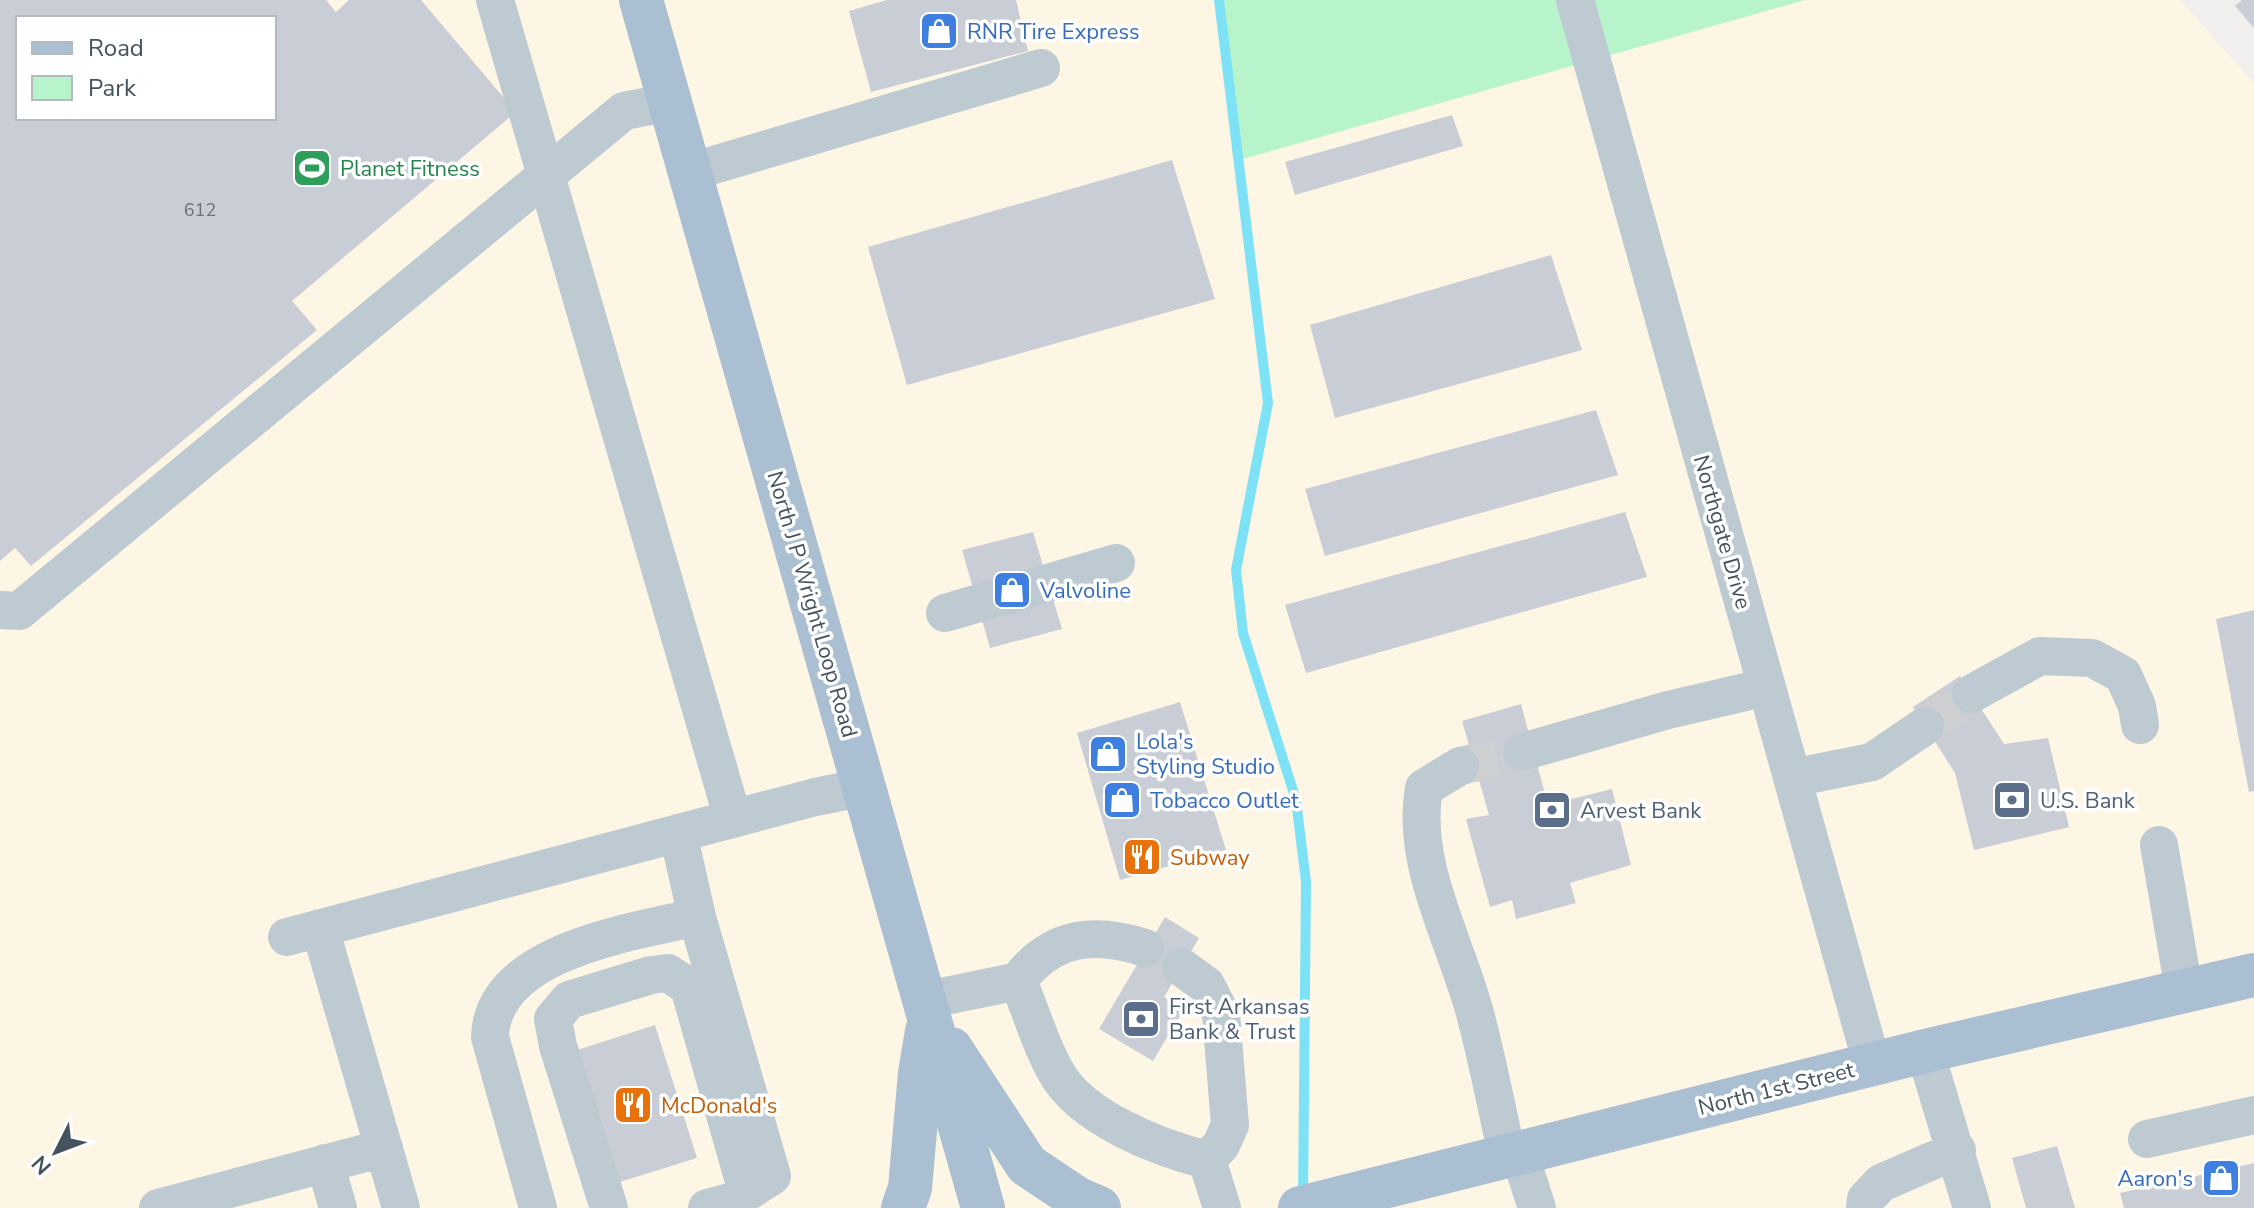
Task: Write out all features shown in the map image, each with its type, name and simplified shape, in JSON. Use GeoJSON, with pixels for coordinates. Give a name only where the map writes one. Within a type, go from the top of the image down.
{"type":"FeatureCollection","features":[{"type":"Feature","properties":{"kind":"main road","name":"North J P Wright Loop Road"},"geometry":{"type":"LineString","coordinates":[[641,0],[983,1208]]}},
{"type":"Feature","properties":{"kind":"main road","name":"North 1st Street"},"geometry":{"type":"LineString","coordinates":[[1300,1208],[1383,1197],[1513,1153],[1925,1051],[2254,975]]}},
{"type":"Feature","properties":{"kind":"main road"},"geometry":{"type":"LineString","coordinates":[[903,1208],[910,1188],[928,1009]]}},
{"type":"Feature","properties":{"kind":"main road"},"geometry":{"type":"LineString","coordinates":[[928,1009],[1027,1165],[1078,1199],[1099,1208]]}},
{"type":"Feature","properties":{"kind":"street"},"geometry":{"type":"LineString","coordinates":[[495,0],[733,819]]}},
{"type":"Feature","properties":{"kind":"street","name":"Northgate Drive"},"geometry":{"type":"LineString","coordinates":[[1575,0],[1872,1064]]}},
{"type":"Feature","properties":{"kind":"street"},"geometry":{"type":"LineString","coordinates":[[690,172],[1041,68]]}},
{"type":"Feature","properties":{"kind":"street"},"geometry":{"type":"LineString","coordinates":[[0,610],[19,611],[624,111],[670,102]]}},
{"type":"Feature","properties":{"kind":"street"},"geometry":{"type":"LineString","coordinates":[[945,613],[1116,563]]}},
{"type":"Feature","properties":{"kind":"street"},"geometry":{"type":"LineString","coordinates":[[1971,694],[2040,656],[2092,658],[2123,675],[2137,706],[2140,725]]}},
{"type":"Feature","properties":{"kind":"street"},"geometry":{"type":"LineString","coordinates":[[1522,752],[1668,710],[1767,687]]}},
{"type":"Feature","properties":{"kind":"street"},"geometry":{"type":"LineString","coordinates":[[1792,778],[1872,762],[1925,726]]}},
{"type":"Feature","properties":{"kind":"street"},"geometry":{"type":"LineString","coordinates":[[1460,766],[1424,788],[1419,817],[1425,858],[1476,1016],[1513,1153],[1537,1208]]}},
{"type":"Feature","properties":{"kind":"street"},"geometry":{"type":"LineString","coordinates":[[401,1208],[384,1148],[304,933],[678,833],[866,787]]}},
{"type":"Feature","properties":{"kind":"street"},"geometry":{"type":"LineString","coordinates":[[678,833],[697,917],[772,1176],[733,1201],[707,1208]]}},
{"type":"Feature","properties":{"kind":"street"},"geometry":{"type":"LineString","coordinates":[[2159,845],[2184,990]]}},
{"type":"Feature","properties":{"kind":"street"},"geometry":{"type":"LineString","coordinates":[[538,1208],[490,1037],[491,1016],[500,999],[553,957],[579,944],[697,917]]}},
{"type":"Feature","properties":{"kind":"street"},"geometry":{"type":"LineString","coordinates":[[928,1009],[1018,981],[1036,957],[1088,938],[1106,937],[1145,948]]}},
{"type":"Feature","properties":{"kind":"street"},"geometry":{"type":"LineString","coordinates":[[1181,967],[1206,985],[1221,1014],[1230,1125],[1221,1145],[1207,1160]]}},
{"type":"Feature","properties":{"kind":"street"},"geometry":{"type":"LineString","coordinates":[[609,1208],[558,1046],[553,1019],[569,1000],[651,975],[668,973],[689,987],[747,1192]]}},
{"type":"Feature","properties":{"kind":"street"},"geometry":{"type":"LineString","coordinates":[[1018,981],[1056,1073],[1075,1097],[1140,1138],[1207,1160]]}},
{"type":"Feature","properties":{"kind":"street"},"geometry":{"type":"LineString","coordinates":[[1925,1051],[1972,1208]]}},
{"type":"Feature","properties":{"kind":"street"},"geometry":{"type":"LineString","coordinates":[[2147,1139],[2254,1115]]}},
{"type":"Feature","properties":{"kind":"street"},"geometry":{"type":"LineString","coordinates":[[158,1208],[384,1148]]}},
{"type":"Feature","properties":{"kind":"street"},"geometry":{"type":"LineString","coordinates":[[1865,1208],[1866,1199],[1881,1183],[1957,1150]]}},
{"type":"Feature","properties":{"kind":"street"},"geometry":{"type":"LineString","coordinates":[[1207,1160],[1222,1208]]}},
{"type":"Feature","properties":{"kind":"street"},"geometry":{"type":"LineString","coordinates":[[325,1163],[338,1208]]}},
{"type":"Feature","properties":{"kind":"shaded area"},"geometry":{"type":"Polygon","coordinates":[[[0,0],[1226,0],[1243,159],[1805,0],[2180,0],[2254,83],[2254,1208],[0,1208],[0,0]]]}},
{"type":"Feature","properties":{"kind":"green space"},"geometry":{"type":"Polygon","coordinates":[[[1219,0],[1805,0],[1239,160],[1219,0]]]}},
{"type":"Feature","properties":{"kind":"building"},"geometry":{"type":"Polygon","coordinates":[[[0,0],[326,0],[336,12],[349,0],[421,0],[516,112],[292,301],[317,330],[31,566],[15,548],[0,561],[0,0]]]}},
{"type":"Feature","properties":{"kind":"building","name":"RNR Tire Express"},"geometry":{"type":"Polygon","coordinates":[[[887,0],[1016,0],[1028,51],[871,92],[849,11],[887,0]]]}},
{"type":"Feature","properties":{"kind":"building"},"geometry":{"type":"Polygon","coordinates":[[[2242,0],[2254,0],[2254,28],[2235,6],[2242,0]]]}},
{"type":"Feature","properties":{"kind":"building"},"geometry":{"type":"Polygon","coordinates":[[[1452,115],[1463,146],[1295,195],[1285,162],[1452,115]]]}},
{"type":"Feature","properties":{"kind":"building"},"geometry":{"type":"Polygon","coordinates":[[[1172,160],[1215,299],[907,385],[868,247],[1172,160]]]}},
{"type":"Feature","properties":{"kind":"building"},"geometry":{"type":"Polygon","coordinates":[[[1551,255],[1582,350],[1335,418],[1310,325],[1551,255]]]}},
{"type":"Feature","properties":{"kind":"building"},"geometry":{"type":"Polygon","coordinates":[[[1596,410],[1618,475],[1325,556],[1305,489],[1596,410]]]}},
{"type":"Feature","properties":{"kind":"building"},"geometry":{"type":"Polygon","coordinates":[[[1625,512],[1647,577],[1306,673],[1285,605],[1625,512]]]}},
{"type":"Feature","properties":{"kind":"building","name":"Valvoline"},"geometry":{"type":"Polygon","coordinates":[[[1033,532],[1062,629],[990,648],[962,550],[1033,532]]]}},
{"type":"Feature","properties":{"kind":"building"},"geometry":{"type":"Polygon","coordinates":[[[2254,610],[2254,791],[2249,792],[2216,619],[2254,610]]]}},
{"type":"Feature","properties":{"kind":"building","name":"U.S. Bank"},"geometry":{"type":"Polygon","coordinates":[[[1960,676],[2004,744],[2048,738],[2069,827],[1974,850],[1955,773],[1913,707],[1960,676]]]}},
{"type":"Feature","properties":{"kind":"building"},"geometry":{"type":"Polygon","coordinates":[[[1180,702],[1226,850],[1120,880],[1077,733],[1180,702]]]}},
{"type":"Feature","properties":{"kind":"building","name":"Arvest Bank"},"geometry":{"type":"Polygon","coordinates":[[[1521,704],[1548,805],[1612,789],[1631,865],[1570,883],[1576,903],[1516,919],[1512,900],[1490,907],[1466,819],[1489,815],[1462,721],[1521,704]]]}},
{"type":"Feature","properties":{"kind":"building"},"geometry":{"type":"Polygon","coordinates":[[[1165,917],[1199,938],[1164,997],[1184,1009],[1153,1061],[1099,1029],[1165,917]]]}},
{"type":"Feature","properties":{"kind":"building","name":"McDonald's"},"geometry":{"type":"Polygon","coordinates":[[[655,1025],[697,1158],[610,1185],[568,1053],[655,1025]]]}},
{"type":"Feature","properties":{"kind":"building"},"geometry":{"type":"Polygon","coordinates":[[[2057,1146],[2075,1208],[2026,1208],[2012,1158],[2057,1146]]]}},
{"type":"Feature","properties":{"kind":"building","name":"Aaron's"},"geometry":{"type":"Polygon","coordinates":[[[2254,1163],[2254,1208],[2124,1208],[2120,1193],[2254,1163]]]}},
{"type":"Feature","properties":{"kind":"waterway"},"geometry":{"type":"LineString","coordinates":[[1219,0],[1268,403],[1236,570],[1243,633],[1296,800],[1306,882],[1303,1198]]}},
{"type":"Feature","properties":{"kind":"tunnel"},"geometry":{"type":"LineString","coordinates":[[1925,726],[1971,694]]}},
{"type":"Feature","properties":{"kind":"tunnel"},"geometry":{"type":"LineString","coordinates":[[1460,766],[1522,752]]}},
{"type":"Feature","properties":{"kind":"place","name":"RNR Tire Express"},"geometry":{"type":"Point","coordinates":[939,31]}},
{"type":"Feature","properties":{"kind":"place","name":"Planet Fitness"},"geometry":{"type":"Point","coordinates":[312,168]}},
{"type":"Feature","properties":{"kind":"place","name":"Valvoline"},"geometry":{"type":"Point","coordinates":[1012,590]}},
{"type":"Feature","properties":{"kind":"place","name":"Lola's Styling Studio"},"geometry":{"type":"Point","coordinates":[1108,754]}},
{"type":"Feature","properties":{"kind":"place","name":"Tobacco Outlet"},"geometry":{"type":"Point","coordinates":[1122,800]}},
{"type":"Feature","properties":{"kind":"place","name":"U.S. Bank"},"geometry":{"type":"Point","coordinates":[2012,800]}},
{"type":"Feature","properties":{"kind":"place","name":"Arvest Bank"},"geometry":{"type":"Point","coordinates":[1552,810]}},
{"type":"Feature","properties":{"kind":"place","name":"Subway"},"geometry":{"type":"Point","coordinates":[1142,857]}},
{"type":"Feature","properties":{"kind":"place","name":"First Arkansas Bank & Trust"},"geometry":{"type":"Point","coordinates":[1141,1019]}},
{"type":"Feature","properties":{"kind":"place","name":"McDonald's"},"geometry":{"type":"Point","coordinates":[633,1105]}},
{"type":"Feature","properties":{"kind":"place","name":"Aaron's"},"geometry":{"type":"Point","coordinates":[2221,1178]}}]}
